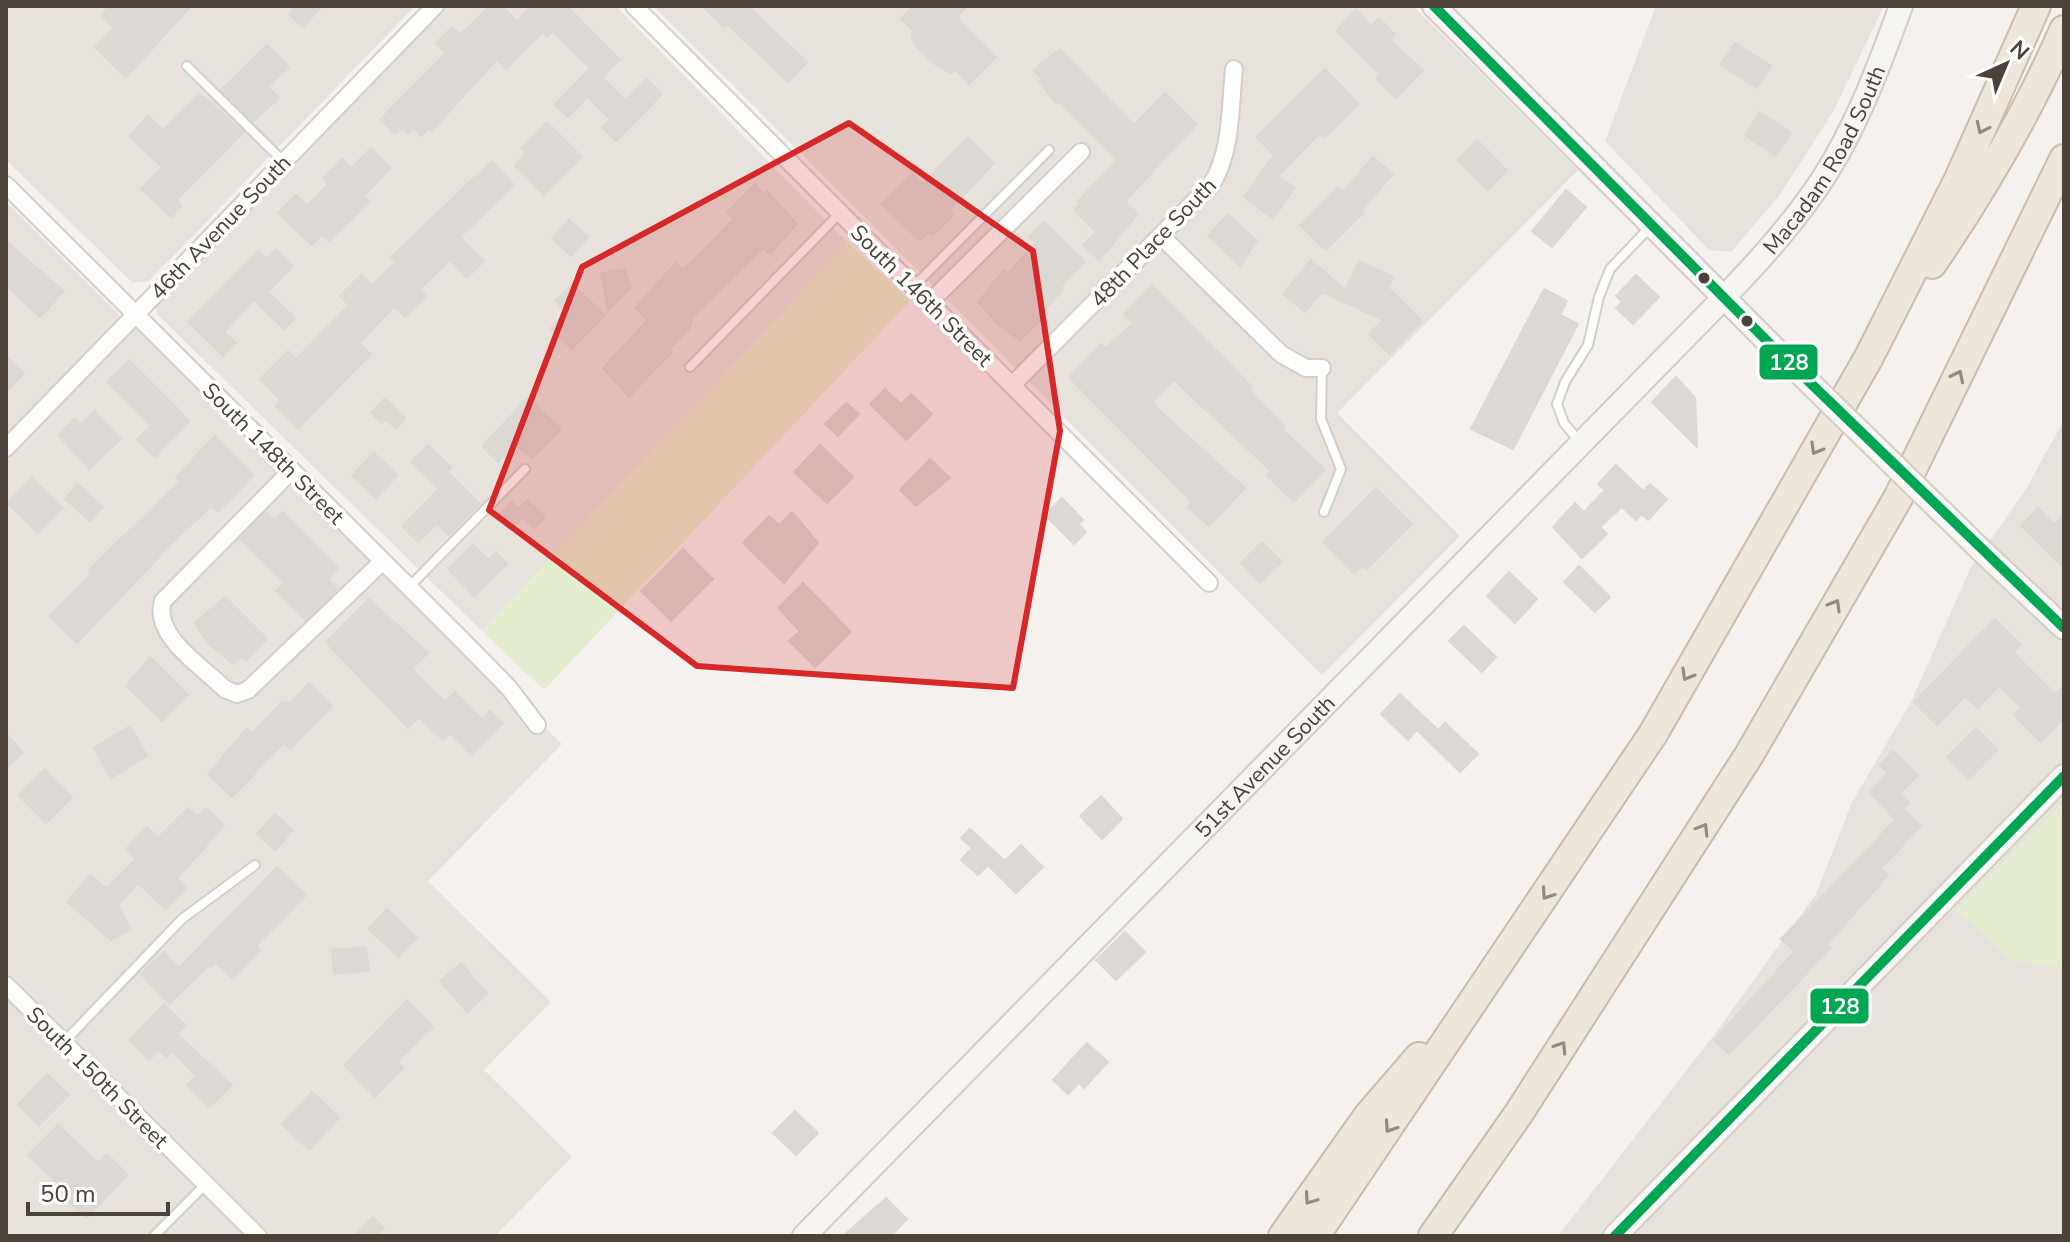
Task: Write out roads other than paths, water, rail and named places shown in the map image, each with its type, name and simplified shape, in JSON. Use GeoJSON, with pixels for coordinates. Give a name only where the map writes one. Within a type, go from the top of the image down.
{"type":"FeatureCollection","features":[{"type":"Feature","properties":{"kind":"highway"},"geometry":{"type":"LineString","coordinates":[[1315,1236],[1653,734],[1869,357],[1959,179],[2036,6]]}},
{"type":"Feature","properties":{"kind":"highway"},"geometry":{"type":"LineString","coordinates":[[1869,357],[1982,191],[2043,79],[2064,30]]}},
{"type":"Feature","properties":{"kind":"highway"},"geometry":{"type":"LineString","coordinates":[[1433,1236],[1519,1113],[1749,755],[1898,498],[2064,159]]}},
{"type":"Feature","properties":{"kind":"highway"},"geometry":{"type":"LineString","coordinates":[[1283,1236],[1368,1116],[1513,946]]}},
{"type":"Feature","properties":{"kind":"highway"},"geometry":{"type":"LineString","coordinates":[[1448,1236],[1519,1113]]}},
{"type":"Feature","properties":{"kind":"street","name":"46th Avenue South"},"geometry":{"type":"LineString","coordinates":[[6,448],[435,6]]}},
{"type":"Feature","properties":{"kind":"street","name":"South 146th Street"},"geometry":{"type":"LineString","coordinates":[[634,6],[1209,583]]}},
{"type":"Feature","properties":{"kind":"street"},"geometry":{"type":"LineString","coordinates":[[1434,6],[1772,346],[2064,628]]}},
{"type":"Feature","properties":{"kind":"street","name":"Macadam Road South"},"geometry":{"type":"LineString","coordinates":[[1724,297],[1785,230],[1823,179],[1851,127],[1901,6]]}},
{"type":"Feature","properties":{"kind":"street","name":"48th Place South"},"geometry":{"type":"LineString","coordinates":[[1012,385],[1162,237],[1220,171],[1234,69]]}},
{"type":"Feature","properties":{"kind":"street"},"geometry":{"type":"LineString","coordinates":[[929,303],[1081,152]]}},
{"type":"Feature","properties":{"kind":"street","name":"South 148th Street"},"geometry":{"type":"LineString","coordinates":[[6,185],[509,688],[537,725]]}},
{"type":"Feature","properties":{"kind":"street"},"geometry":{"type":"LineString","coordinates":[[1162,237],[1281,354],[1306,368],[1322,368]]}},
{"type":"Feature","properties":{"kind":"street","name":"51st Avenue South"},"geometry":{"type":"LineString","coordinates":[[804,1236],[1724,297]]}},
{"type":"Feature","properties":{"kind":"street"},"geometry":{"type":"LineString","coordinates":[[291,471],[163,601],[159,613],[166,632],[225,689],[237,694],[248,690],[382,562]]}},
{"type":"Feature","properties":{"kind":"street"},"geometry":{"type":"LineString","coordinates":[[1615,1236],[2064,776]]}},
{"type":"Feature","properties":{"kind":"street","name":"South 150th Street"},"geometry":{"type":"LineString","coordinates":[[6,985],[258,1236]]}},
{"type":"Feature","properties":{"kind":"lane"},"geometry":{"type":"LineString","coordinates":[[187,66],[284,162]]}},
{"type":"Feature","properties":{"kind":"lane"},"geometry":{"type":"LineString","coordinates":[[913,287],[1049,150]]}},
{"type":"Feature","properties":{"kind":"lane"},"geometry":{"type":"LineString","coordinates":[[690,367],[840,213]]}},
{"type":"Feature","properties":{"kind":"lane"},"geometry":{"type":"LineString","coordinates":[[1581,444],[1564,423],[1557,404],[1565,382],[1588,345],[1599,297],[1610,269],[1652,225]]}},
{"type":"Feature","properties":{"kind":"lane"},"geometry":{"type":"LineString","coordinates":[[1322,368],[1321,419],[1341,469],[1324,512]]}},
{"type":"Feature","properties":{"kind":"lane"},"geometry":{"type":"LineString","coordinates":[[408,588],[525,469]]}},
{"type":"Feature","properties":{"kind":"lane"},"geometry":{"type":"LineString","coordinates":[[63,1042],[182,919],[255,865]]}},
{"type":"Feature","properties":{"kind":"lane"},"geometry":{"type":"LineString","coordinates":[[154,1236],[206,1184]]}}]}
